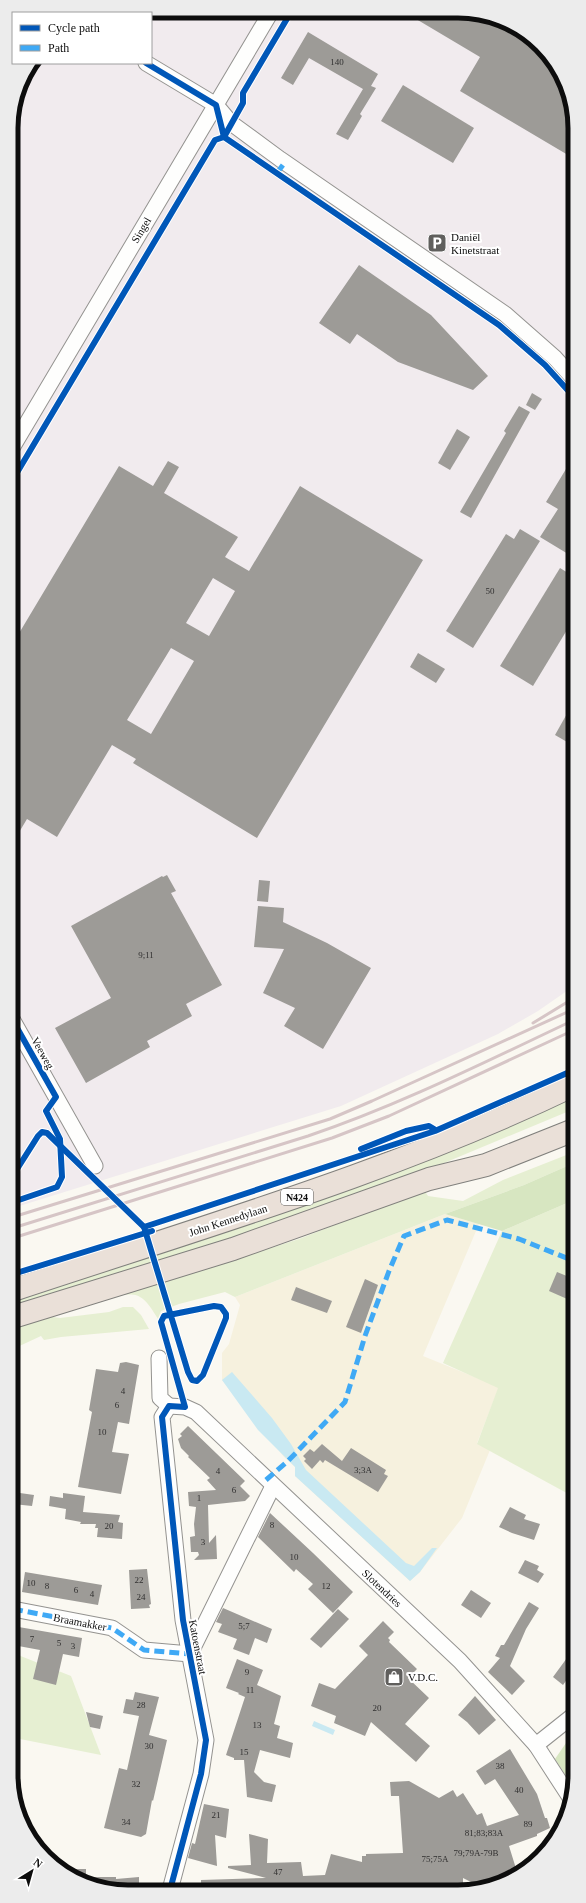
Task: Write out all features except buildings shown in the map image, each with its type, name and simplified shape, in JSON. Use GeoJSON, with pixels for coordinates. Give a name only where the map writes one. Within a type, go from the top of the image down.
{"type":"FeatureCollection","features":[{"type":"Feature","properties":{"kind":"highway","name":"John Kennedylaan"},"geometry":{"type":"LineString","coordinates":[[18,1288],[279,1203],[412,1155],[568,1088]]}},
{"type":"Feature","properties":{"kind":"highway","name":"N424"},"geometry":{"type":"LineString","coordinates":[[18,1315],[233,1249],[429,1179],[486,1165],[568,1132]]}},
{"type":"Feature","properties":{"kind":"street","name":"Singel"},"geometry":{"type":"LineString","coordinates":[[18,438],[267,18]]}},
{"type":"Feature","properties":{"kind":"street"},"geometry":{"type":"LineString","coordinates":[[148,64],[216,105],[231,123],[274,155],[505,314],[555,358],[568,372]]}},
{"type":"Feature","properties":{"kind":"street","name":"Veeweg"},"geometry":{"type":"LineString","coordinates":[[18,1030],[95,1166]]}},
{"type":"Feature","properties":{"kind":"street"},"geometry":{"type":"LineString","coordinates":[[159,1358],[160,1398],[169,1406]]}},
{"type":"Feature","properties":{"kind":"street","name":"Slotendries"},"geometry":{"type":"LineString","coordinates":[[169,1406],[185,1407],[196,1412],[460,1661],[536,1744],[566,1792]]}},
{"type":"Feature","properties":{"kind":"street","name":"Katoenstraat"},"geometry":{"type":"LineString","coordinates":[[169,1406],[162,1417],[183,1620],[206,1740],[201,1774],[171,1885]]}},
{"type":"Feature","properties":{"kind":"street","name":"Katoenstraat"},"geometry":{"type":"LineString","coordinates":[[190,1654],[273,1486]]}},
{"type":"Feature","properties":{"kind":"street","name":"Braamakker"},"geometry":{"type":"LineString","coordinates":[[18,1610],[112,1628],[144,1650],[190,1654]]}},
{"type":"Feature","properties":{"kind":"street"},"geometry":{"type":"LineString","coordinates":[[536,1744],[568,1719]]}},
{"type":"Feature","properties":{"kind":"shaded area"},"geometry":{"type":"Polygon","coordinates":[[[152,18],[458,18],[479,20],[492,24],[562,94],[566,107],[568,121],[568,990],[538,1011],[498,1034],[341,1106],[18,1206],[18,121],[26,86],[39,64],[152,64],[152,18]]]}},
{"type":"Feature","properties":{"kind":"shaded area"},"geometry":{"type":"Polygon","coordinates":[[[445,1214],[479,1224],[423,1356],[499,1387],[477,1443],[490,1450],[462,1518],[420,1572],[410,1581],[295,1476],[295,1467],[284,1457],[222,1380],[222,1353],[229,1344],[240,1305],[235,1297],[445,1214]]]}},
{"type":"Feature","properties":{"kind":"green space"},"geometry":{"type":"Polygon","coordinates":[[[568,1094],[568,1111],[432,1168],[284,1222],[18,1305],[18,1297],[568,1094]]]}},
{"type":"Feature","properties":{"kind":"green space"},"geometry":{"type":"Polygon","coordinates":[[[568,1154],[568,1166],[524,1185],[445,1214],[235,1297],[225,1292],[179,1304],[161,1311],[158,1319],[146,1302],[136,1295],[123,1295],[104,1298],[205,1269],[299,1239],[424,1190],[428,1196],[463,1201],[503,1180],[568,1154]]]}},
{"type":"Feature","properties":{"kind":"green space"},"geometry":{"type":"Polygon","coordinates":[[[568,1166],[568,1203],[502,1231],[445,1214],[524,1185],[568,1166]]]}},
{"type":"Feature","properties":{"kind":"green space"},"geometry":{"type":"Polygon","coordinates":[[[568,1203],[568,1494],[477,1444],[498,1388],[443,1363],[502,1231],[568,1203]]]}},
{"type":"Feature","properties":{"kind":"green space"},"geometry":{"type":"Polygon","coordinates":[[[123,1307],[133,1307],[141,1315],[149,1329],[61,1337],[44,1340],[41,1336],[18,1347],[18,1324],[46,1316],[60,1318],[109,1312],[123,1307]]]}},
{"type":"Feature","properties":{"kind":"green space"},"geometry":{"type":"Polygon","coordinates":[[[18,1655],[71,1676],[101,1755],[20,1739],[18,1744],[18,1655]]]}},
{"type":"Feature","properties":{"kind":"green space"},"geometry":{"type":"Polygon","coordinates":[[[568,1740],[568,1779],[555,1759],[568,1740]]]}},
{"type":"Feature","properties":{"kind":"water"},"geometry":{"type":"Polygon","coordinates":[[[232,1372],[272,1418],[291,1444],[306,1470],[406,1563],[414,1566],[432,1548],[437,1548],[420,1572],[410,1581],[295,1476],[295,1467],[258,1430],[222,1380],[232,1372]]]}},
{"type":"Feature","properties":{"kind":"water"},"geometry":{"type":"Polygon","coordinates":[[[314,1721],[335,1730],[333,1735],[312,1726],[314,1721]]]}},
{"type":"Feature","properties":{"kind":"railway"},"geometry":{"type":"LineString","coordinates":[[533,1023],[568,1002]]}},
{"type":"Feature","properties":{"kind":"railway"},"geometry":{"type":"LineString","coordinates":[[18,1215],[330,1119],[568,1012]]}},
{"type":"Feature","properties":{"kind":"railway"},"geometry":{"type":"LineString","coordinates":[[18,1226],[342,1124],[443,1082],[568,1023]]}},
{"type":"Feature","properties":{"kind":"railway"},"geometry":{"type":"LineString","coordinates":[[18,1236],[332,1138],[389,1116],[568,1033]]}},
{"type":"Feature","properties":{"kind":"marked path"},"geometry":{"type":"LineString","coordinates":[[277,173],[285,162]]}},
{"type":"Feature","properties":{"kind":"marked path"},"geometry":{"type":"LineString","coordinates":[[266,1480],[288,1461],[345,1402],[365,1336],[389,1271],[404,1236],[447,1220],[519,1239],[568,1259]]}},
{"type":"Feature","properties":{"kind":"marked path"},"geometry":{"type":"LineString","coordinates":[[18,1610],[112,1628],[144,1650],[190,1654]]}},
{"type":"Feature","properties":{"kind":"cycle path"},"geometry":{"type":"LineString","coordinates":[[18,471],[215,140],[224,137],[243,103],[243,93],[287,18]]}},
{"type":"Feature","properties":{"kind":"cycle path"},"geometry":{"type":"LineString","coordinates":[[148,64],[216,105],[224,137],[499,325],[545,365],[568,390]]}},
{"type":"Feature","properties":{"kind":"cycle path"},"geometry":{"type":"LineString","coordinates":[[18,1030],[56,1097],[46,1111],[60,1139],[62,1177],[57,1187],[18,1200]]}},
{"type":"Feature","properties":{"kind":"cycle path"},"geometry":{"type":"LineString","coordinates":[[144,1227],[435,1131],[568,1073]]}},
{"type":"Feature","properties":{"kind":"cycle path"},"geometry":{"type":"LineString","coordinates":[[361,1149],[406,1131],[429,1126],[434,1129]]}},
{"type":"Feature","properties":{"kind":"cycle path"},"geometry":{"type":"LineString","coordinates":[[18,1168],[38,1136],[42,1132],[47,1133],[144,1227],[171,1315]]}},
{"type":"Feature","properties":{"kind":"cycle path"},"geometry":{"type":"LineString","coordinates":[[18,1272],[152,1231]]}},
{"type":"Feature","properties":{"kind":"cycle path"},"geometry":{"type":"LineString","coordinates":[[214,1306],[221,1307],[226,1314],[226,1318],[203,1375],[197,1381],[192,1380],[188,1372],[171,1315],[214,1306]]}},
{"type":"Feature","properties":{"kind":"cycle path"},"geometry":{"type":"LineString","coordinates":[[171,1315],[164,1316],[161,1322],[185,1407],[169,1406],[162,1417],[183,1620],[206,1740],[201,1774],[171,1885]]}},
{"type":"Feature","properties":{"kind":"place","name":"Daniël Kinetstraat"},"geometry":{"type":"Point","coordinates":[437,243]}},
{"type":"Feature","properties":{"kind":"place","name":"V.D.C."},"geometry":{"type":"Point","coordinates":[394,1677]}}]}
